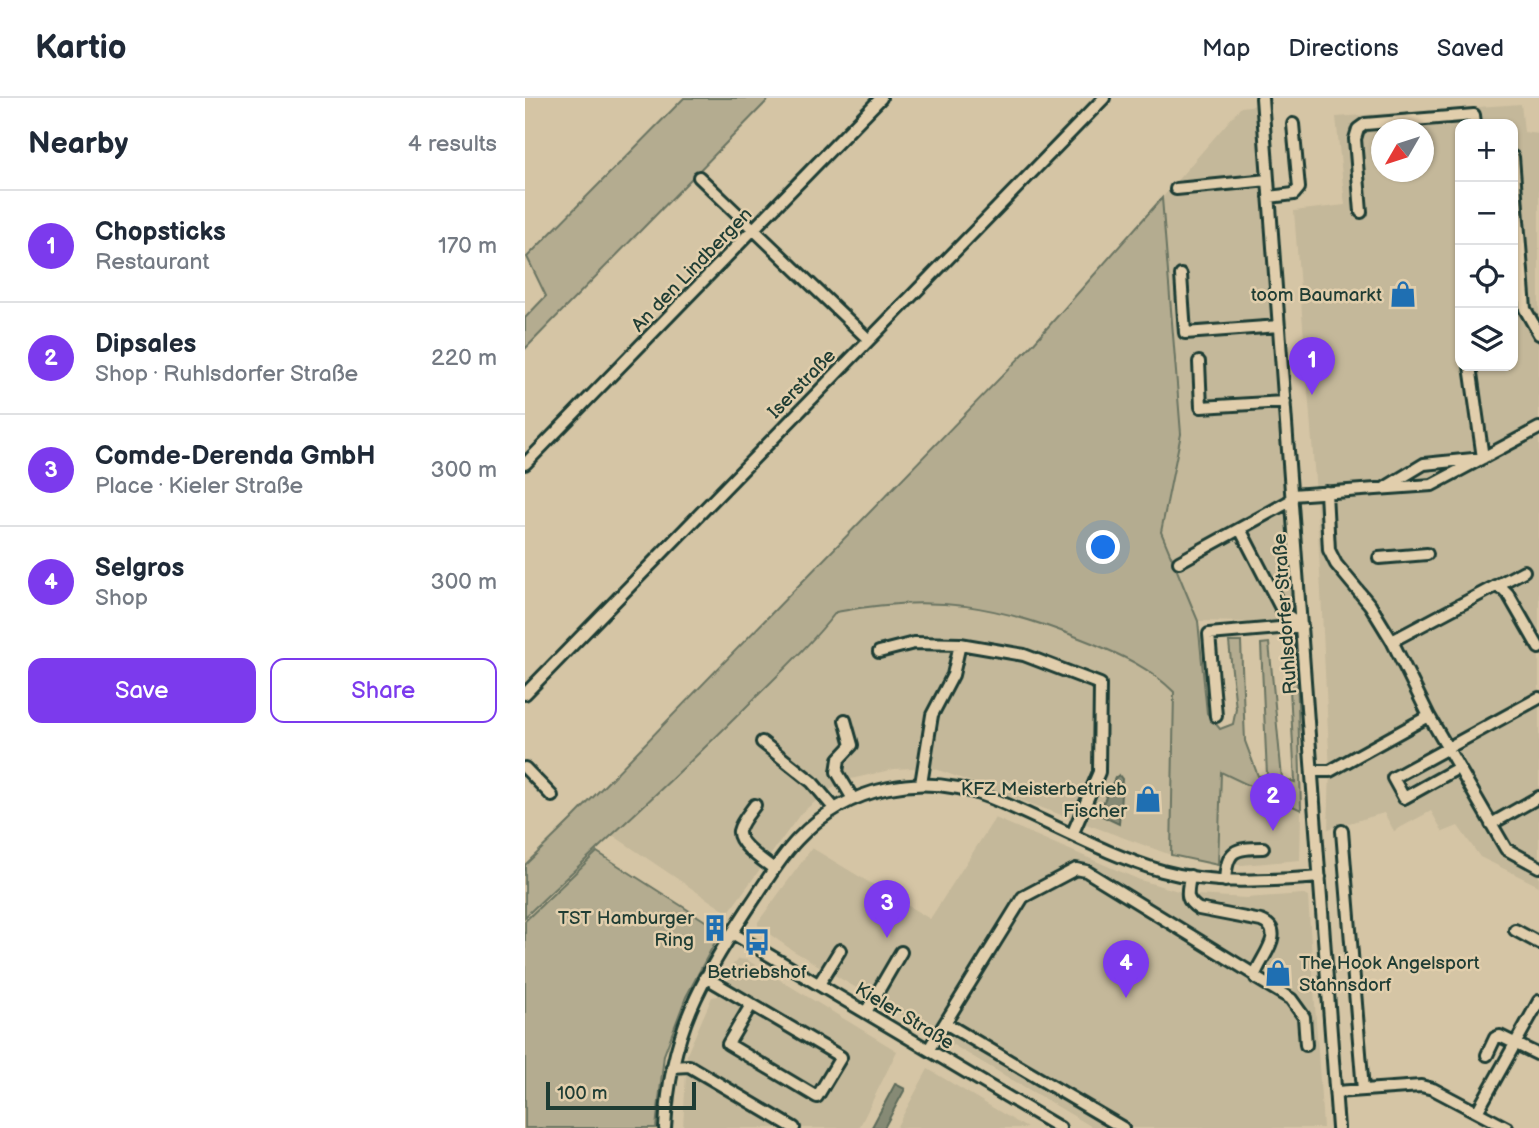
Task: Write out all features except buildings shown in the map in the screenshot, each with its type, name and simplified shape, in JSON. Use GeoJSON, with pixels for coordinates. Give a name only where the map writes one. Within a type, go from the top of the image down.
{"type":"FeatureCollection","features":[{"type":"Feature","properties":{"kind":"street","name":"An den Lindbergen"},"geometry":{"type":"LineString","coordinates":[[525,464],[881,98]]}},
{"type":"Feature","properties":{"kind":"street","name":"Iserstraße"},"geometry":{"type":"LineString","coordinates":[[525,694],[1104,98]]}},
{"type":"Feature","properties":{"kind":"street","name":"Ruhlsdorfer Straße"},"geometry":{"type":"LineString","coordinates":[[1262,98],[1314,771],[1338,1128]]}},
{"type":"Feature","properties":{"kind":"street"},"geometry":{"type":"LineString","coordinates":[[1361,212],[1355,139],[1358,129],[1365,124],[1474,115],[1474,119]]}},
{"type":"Feature","properties":{"kind":"street"},"geometry":{"type":"LineString","coordinates":[[1269,197],[1294,194],[1299,188],[1293,124]]}},
{"type":"Feature","properties":{"kind":"street"},"geometry":{"type":"LineString","coordinates":[[699,177],[868,339]]}},
{"type":"Feature","properties":{"kind":"street"},"geometry":{"type":"LineString","coordinates":[[1176,189],[1268,180]]}},
{"type":"Feature","properties":{"kind":"street"},"geometry":{"type":"LineString","coordinates":[[1514,182],[1517,245]]}},
{"type":"Feature","properties":{"kind":"street"},"geometry":{"type":"LineString","coordinates":[[1518,257],[1525,309],[1539,334]]}},
{"type":"Feature","properties":{"kind":"street"},"geometry":{"type":"LineString","coordinates":[[1181,275],[1185,333],[1279,326]]}},
{"type":"Feature","properties":{"kind":"street"},"geometry":{"type":"LineString","coordinates":[[1518,310],[1525,309]]}},
{"type":"Feature","properties":{"kind":"street"},"geometry":{"type":"LineString","coordinates":[[1199,362],[1201,407],[1285,402]]}},
{"type":"Feature","properties":{"kind":"street"},"geometry":{"type":"LineString","coordinates":[[1471,371],[1483,458]]}},
{"type":"Feature","properties":{"kind":"street"},"geometry":{"type":"LineString","coordinates":[[1179,562],[1240,530],[1292,498],[1326,492],[1432,485],[1539,428]]}},
{"type":"Feature","properties":{"kind":"street"},"geometry":{"type":"LineString","coordinates":[[1384,488],[1424,464],[1483,458]]}},
{"type":"Feature","properties":{"kind":"street"},"geometry":{"type":"LineString","coordinates":[[1326,492],[1329,550],[1336,564],[1370,605],[1392,641],[1429,716],[1506,849],[1539,867]]}},
{"type":"Feature","properties":{"kind":"street"},"geometry":{"type":"LineString","coordinates":[[1240,530],[1283,612],[1302,626]]}},
{"type":"Feature","properties":{"kind":"street"},"geometry":{"type":"LineString","coordinates":[[1379,558],[1427,555]]}},
{"type":"Feature","properties":{"kind":"street"},"geometry":{"type":"LineString","coordinates":[[1392,641],[1524,571]]}},
{"type":"Feature","properties":{"kind":"street"},"geometry":{"type":"LineString","coordinates":[[1495,586],[1509,594],[1535,631],[1539,648]]}},
{"type":"Feature","properties":{"kind":"street"},"geometry":{"type":"LineString","coordinates":[[1216,716],[1209,634],[1302,626]]}},
{"type":"Feature","properties":{"kind":"street"},"geometry":{"type":"LineString","coordinates":[[879,652],[914,643],[960,644],[1024,655],[1100,684],[1099,772],[1072,835]]}},
{"type":"Feature","properties":{"kind":"street"},"geometry":{"type":"LineString","coordinates":[[921,784],[932,715],[953,676],[960,644]]}},
{"type":"Feature","properties":{"kind":"street"},"geometry":{"type":"LineString","coordinates":[[1458,768],[1404,798],[1393,778],[1539,698]]}},
{"type":"Feature","properties":{"kind":"street"},"geometry":{"type":"LineString","coordinates":[[1314,771],[1330,771],[1429,716]]}},
{"type":"Feature","properties":{"kind":"street"},"geometry":{"type":"LineString","coordinates":[[845,720],[852,745],[839,759],[837,772],[853,799]]}},
{"type":"Feature","properties":{"kind":"street"},"geometry":{"type":"LineString","coordinates":[[762,742],[812,782],[834,808]]}},
{"type":"Feature","properties":{"kind":"street"},"geometry":{"type":"LineString","coordinates":[[525,768],[552,796]]}},
{"type":"Feature","properties":{"kind":"street"},"geometry":{"type":"LineString","coordinates":[[665,1128],[672,1067],[689,1012],[705,977],[774,869],[796,841],[834,808],[853,799],[882,789],[921,784],[961,789],[990,798],[1162,871],[1226,881],[1320,877]]}},
{"type":"Feature","properties":{"kind":"street"},"geometry":{"type":"LineString","coordinates":[[1491,824],[1539,797]]}},
{"type":"Feature","properties":{"kind":"street"},"geometry":{"type":"LineString","coordinates":[[755,805],[743,822],[739,831],[740,837],[774,869]]}},
{"type":"Feature","properties":{"kind":"street"},"geometry":{"type":"LineString","coordinates":[[1342,831],[1363,1090]]}},
{"type":"Feature","properties":{"kind":"street"},"geometry":{"type":"LineString","coordinates":[[1226,881],[1226,865],[1235,850],[1263,848]]}},
{"type":"Feature","properties":{"kind":"street"},"geometry":{"type":"LineString","coordinates":[[929,1049],[1023,897],[1076,869],[1086,871],[1291,999],[1304,1017],[1306,1045]]}},
{"type":"Feature","properties":{"kind":"street"},"geometry":{"type":"LineString","coordinates":[[1190,876],[1188,897],[1190,903],[1199,909],[1261,921],[1268,923],[1272,929],[1272,942],[1255,975]]}},
{"type":"Feature","properties":{"kind":"street"},"geometry":{"type":"LineString","coordinates":[[1515,930],[1539,943]]}},
{"type":"Feature","properties":{"kind":"street","name":"Kieler Straße"},"geometry":{"type":"LineString","coordinates":[[732,933],[1060,1128]]}},
{"type":"Feature","properties":{"kind":"street"},"geometry":{"type":"LineString","coordinates":[[819,985],[840,950]]}},
{"type":"Feature","properties":{"kind":"street"},"geometry":{"type":"LineString","coordinates":[[866,1012],[901,952]]}},
{"type":"Feature","properties":{"kind":"street"},"geometry":{"type":"LineString","coordinates":[[705,977],[841,1057],[817,1097],[728,1044],[751,1005]]}},
{"type":"Feature","properties":{"kind":"street"},"geometry":{"type":"LineString","coordinates":[[1478,1112],[1539,1002]]}},
{"type":"Feature","properties":{"kind":"street"},"geometry":{"type":"LineString","coordinates":[[945,1023],[1123,1128]]}},
{"type":"Feature","properties":{"kind":"street"},"geometry":{"type":"LineString","coordinates":[[1487,1055],[1495,1038],[1504,1037],[1539,1055]]}},
{"type":"Feature","properties":{"kind":"street"},"geometry":{"type":"LineString","coordinates":[[672,1067],[689,1066],[794,1128]]}},
{"type":"Feature","properties":{"kind":"street"},"geometry":{"type":"LineString","coordinates":[[1336,1092],[1421,1086],[1433,1088],[1507,1128]]}},
{"type":"Feature","properties":{"kind":"shaded area"},"geometry":{"type":"Polygon","coordinates":[[[684,98],[770,98],[525,349],[525,318],[546,296],[527,257],[684,98]]]}},
{"type":"Feature","properties":{"kind":"shaded area"},"geometry":{"type":"Polygon","coordinates":[[[1521,104],[1524,132],[1539,134],[1539,886],[1480,857],[1458,826],[1443,832],[1431,811],[1394,831],[1384,813],[1328,829],[1330,771],[1316,493],[1294,211],[1345,205],[1336,117],[1521,104]]]}},
{"type":"Feature","properties":{"kind":"shaded area"},"geometry":{"type":"Polygon","coordinates":[[[1258,105],[1295,623],[1198,621],[1161,532],[1181,434],[1162,198],[1241,107],[1258,105]]]}},
{"type":"Feature","properties":{"kind":"shaded area"},"geometry":{"type":"Polygon","coordinates":[[[1162,198],[1181,434],[1161,532],[1198,621],[1207,713],[1220,729],[1233,724],[1236,709],[1229,642],[1241,642],[1245,741],[1258,776],[1267,775],[1261,644],[1269,643],[1282,778],[1295,782],[1287,633],[1296,632],[1301,810],[1221,772],[1218,865],[1171,855],[1174,692],[1165,684],[1146,669],[1115,653],[1027,619],[996,611],[936,603],[871,606],[836,612],[723,730],[525,917],[525,865],[1032,345],[1162,198]]]}},
{"type":"Feature","properties":{"kind":"shaded area"},"geometry":{"type":"Polygon","coordinates":[[[913,601],[990,609],[1053,627],[1136,662],[1162,680],[1174,692],[1171,855],[930,767],[894,769],[851,779],[831,789],[801,813],[728,913],[611,834],[712,743],[815,638],[836,612],[913,601]]]}},
{"type":"Feature","properties":{"kind":"shaded area"},"geometry":{"type":"Polygon","coordinates":[[[1220,772],[1301,810],[1300,860],[1218,865],[1220,772]]]}},
{"type":"Feature","properties":{"kind":"shaded area"},"geometry":{"type":"Polygon","coordinates":[[[1119,775],[1122,779],[1119,824],[1098,814],[1119,775]]]}},
{"type":"Feature","properties":{"kind":"shaded area"},"geometry":{"type":"Polygon","coordinates":[[[995,818],[1140,880],[1178,891],[1196,895],[1247,898],[1302,894],[1308,897],[1323,1128],[1094,1128],[792,950],[758,926],[758,922],[812,848],[930,919],[995,818]]]}},
{"type":"Feature","properties":{"kind":"shaded area"},"geometry":{"type":"Polygon","coordinates":[[[597,852],[721,931],[686,997],[664,1055],[656,1128],[525,1128],[525,921],[597,852]]]}},
{"type":"Feature","properties":{"kind":"shaded area"},"geometry":{"type":"Polygon","coordinates":[[[738,959],[747,960],[897,1051],[859,1128],[683,1128],[687,1054],[712,997],[718,996],[731,975],[729,969],[738,959]]]}},
{"type":"Feature","properties":{"kind":"shaded area"},"geometry":{"type":"Polygon","coordinates":[[[928,1069],[1027,1128],[896,1128],[928,1069]]]}},
{"type":"Feature","properties":{"kind":"shaded area"},"geometry":{"type":"Polygon","coordinates":[[[895,1084],[905,1089],[884,1128],[872,1127],[895,1084]]]}},
{"type":"Feature","properties":{"kind":"place","name":"toom Baumarkt"},"geometry":{"type":"Point","coordinates":[1403,294]}},
{"type":"Feature","properties":{"kind":"place","name":"Chopsticks"},"geometry":{"type":"Point","coordinates":[1312,395]}},
{"type":"Feature","properties":{"kind":"place","name":"KFZ Meisterbetrieb Fischer"},"geometry":{"type":"Point","coordinates":[1148,799]}},
{"type":"Feature","properties":{"kind":"place","name":"Dipsales"},"geometry":{"type":"Point","coordinates":[1273,831]}},
{"type":"Feature","properties":{"kind":"place","name":"TST Hamburger Ring"},"geometry":{"type":"Point","coordinates":[715,928]}},
{"type":"Feature","properties":{"kind":"place","name":"Comde-Derenda GmbH"},"geometry":{"type":"Point","coordinates":[887,938]}},
{"type":"Feature","properties":{"kind":"place","name":"Betriebshof"},"geometry":{"type":"Point","coordinates":[757,942]}},
{"type":"Feature","properties":{"kind":"place","name":"The Hook Angelsport Stahnsdorf"},"geometry":{"type":"Point","coordinates":[1278,973]}},
{"type":"Feature","properties":{"kind":"place","name":"Selgros"},"geometry":{"type":"Point","coordinates":[1126,998]}}]}
